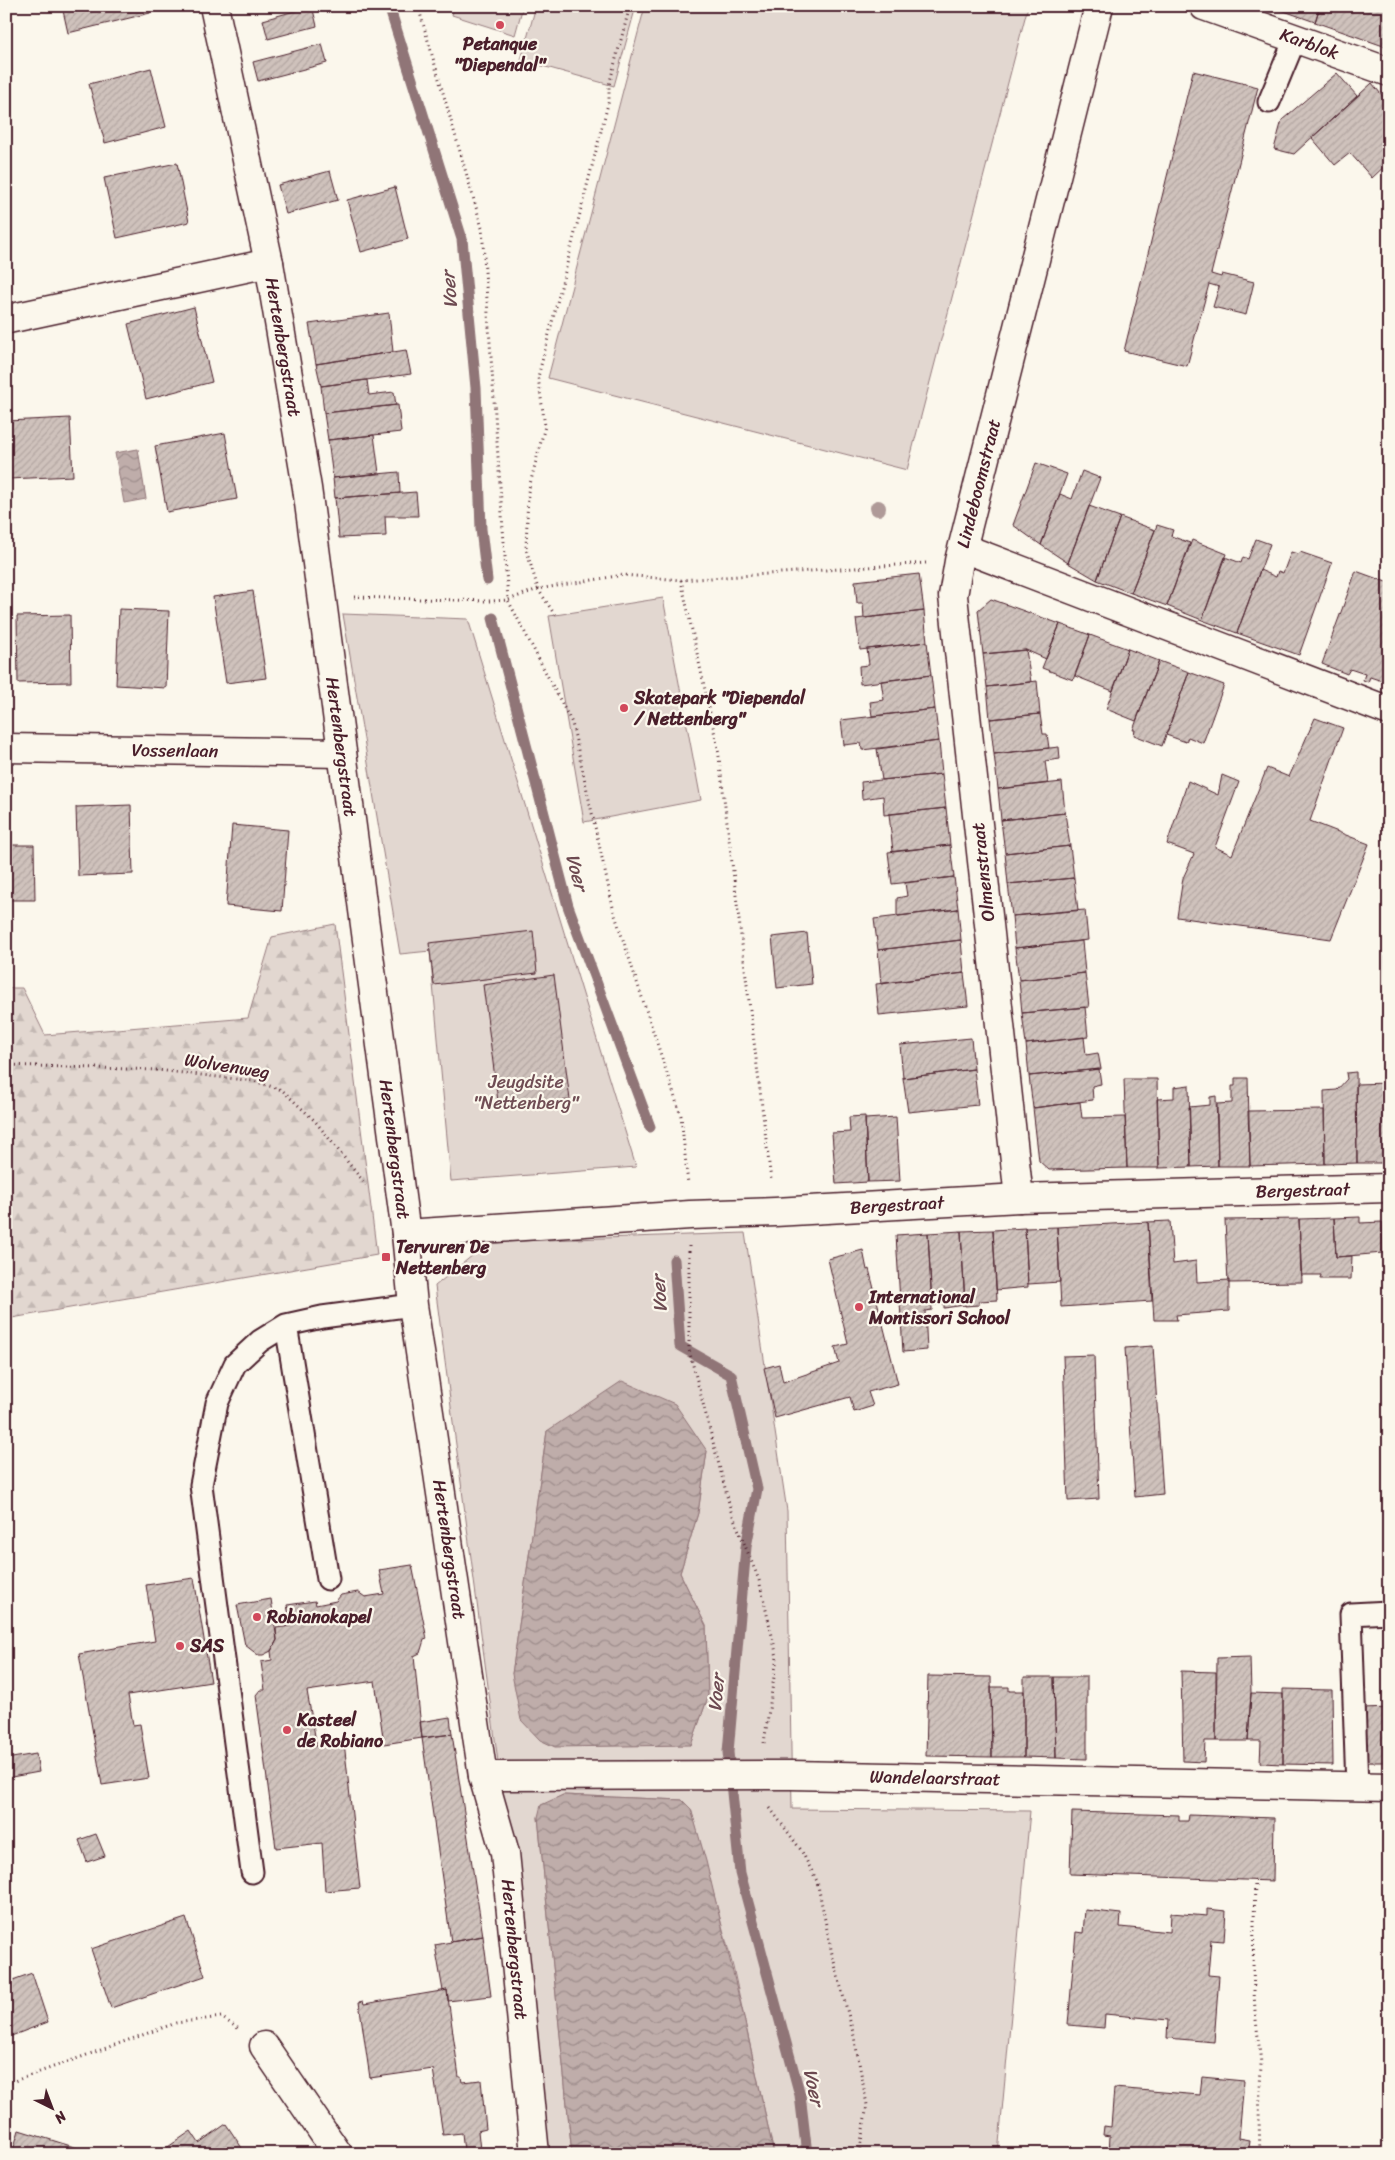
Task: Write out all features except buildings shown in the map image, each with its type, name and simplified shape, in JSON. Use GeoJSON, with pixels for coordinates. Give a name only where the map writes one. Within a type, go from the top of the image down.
{"type":"FeatureCollection","features":[{"type":"Feature","properties":{"kind":"street","name":"Hertenbergstraat"},"geometry":{"type":"LineString","coordinates":[[214,6],[269,263],[307,488],[406,1234],[412,1305],[483,1776],[505,1853],[535,2154]]}},
{"type":"Feature","properties":{"kind":"street","name":"Lindeboomstraat"},"geometry":{"type":"LineString","coordinates":[[1099,6],[963,548],[1389,711]]}},
{"type":"Feature","properties":{"kind":"street","name":"Karblok"},"geometry":{"type":"LineString","coordinates":[[1204,6],[1389,72]]}},
{"type":"Feature","properties":{"kind":"street","name":"Hertenbergstraat"},"geometry":{"type":"LineString","coordinates":[[8,319],[269,263]]}},
{"type":"Feature","properties":{"kind":"street","name":"Olmenstraat"},"geometry":{"type":"LineString","coordinates":[[963,548],[953,596],[1019,1198]]}},
{"type":"Feature","properties":{"kind":"street","name":"Vossenlaan"},"geometry":{"type":"LineString","coordinates":[[6,748],[342,753]]}},
{"type":"Feature","properties":{"kind":"street","name":"Bergestraat"},"geometry":{"type":"LineString","coordinates":[[406,1234],[690,1215],[1019,1198],[1389,1188]]}},
{"type":"Feature","properties":{"kind":"street","name":"Wandelaarstraat"},"geometry":{"type":"LineString","coordinates":[[483,1776],[751,1775],[1389,1787]]}},
{"type":"Feature","properties":{"kind":"street"},"geometry":{"type":"LineString","coordinates":[[264,2046],[338,2154]]}},
{"type":"Feature","properties":{"kind":"lane"},"geometry":{"type":"LineString","coordinates":[[1269,102],[1295,38]]}},
{"type":"Feature","properties":{"kind":"lane"},"geometry":{"type":"LineString","coordinates":[[252,1872],[201,1485],[217,1403],[235,1364],[260,1341],[286,1325],[322,1317],[412,1305]]}},
{"type":"Feature","properties":{"kind":"lane"},"geometry":{"type":"LineString","coordinates":[[286,1325],[328,1579]]}},
{"type":"Feature","properties":{"kind":"lane"},"geometry":{"type":"LineString","coordinates":[[1357,1787],[1351,1614],[1389,1612]]}},
{"type":"Feature","properties":{"kind":"path"},"geometry":{"type":"LineString","coordinates":[[418,6],[482,228],[508,600],[572,723],[614,912],[681,1116],[690,1215],[688,1350],[732,1511],[759,1580],[777,1658],[766,1739],[751,1775],[766,1803],[801,1850],[817,1881],[832,1954],[854,2036],[867,2105],[860,2148],[857,2154]]}},
{"type":"Feature","properties":{"kind":"path"},"geometry":{"type":"LineString","coordinates":[[554,615],[538,589],[526,549],[528,492],[545,426],[538,377],[610,100],[609,85],[630,6]]}},
{"type":"Feature","properties":{"kind":"path"},"geometry":{"type":"LineString","coordinates":[[321,596],[508,600],[538,589],[624,575],[681,580],[929,563]]}},
{"type":"Feature","properties":{"kind":"path"},"geometry":{"type":"LineString","coordinates":[[681,580],[718,749],[775,1212]]}},
{"type":"Feature","properties":{"kind":"path","name":"Wolvenweg"},"geometry":{"type":"LineString","coordinates":[[6,1065],[157,1070],[254,1081],[282,1090],[315,1121],[370,1189]]}},
{"type":"Feature","properties":{"kind":"path"},"geometry":{"type":"LineString","coordinates":[[1255,1880],[1253,1969],[1255,2011],[1261,2063],[1260,2154]]}},
{"type":"Feature","properties":{"kind":"path"},"geometry":{"type":"LineString","coordinates":[[6,2084],[176,2024],[221,2018],[264,2046]]}},
{"type":"Feature","properties":{"kind":"green space","name":"Petanque \"Diependal\""},"geometry":{"type":"Polygon","coordinates":[[[455,6],[523,6],[515,35],[452,15],[455,6]]]}},
{"type":"Feature","properties":{"kind":"green space"},"geometry":{"type":"Polygon","coordinates":[[[536,6],[636,6],[614,86],[521,60],[536,6]]]}},
{"type":"Feature","properties":{"kind":"green space"},"geometry":{"type":"Polygon","coordinates":[[[645,6],[1028,6],[907,470],[548,378],[645,6]]]}},
{"type":"Feature","properties":{"kind":"green space","name":"Skatepark \"Diependal / Nettenberg\""},"geometry":{"type":"Polygon","coordinates":[[[663,598],[701,800],[584,822],[549,616],[663,598]]]}},
{"type":"Feature","properties":{"kind":"green space","name":"Jeugdsite \"Nettenberg\""},"geometry":{"type":"Polygon","coordinates":[[[343,614],[468,619],[636,1167],[451,1181],[430,951],[400,954],[343,614]]]}},
{"type":"Feature","properties":{"kind":"green space"},"geometry":{"type":"Polygon","coordinates":[[[335,924],[377,1255],[6,1319],[6,988],[22,988],[45,1035],[248,1018],[272,937],[335,924]]]}},
{"type":"Feature","properties":{"kind":"green space"},"geometry":{"type":"Polygon","coordinates":[[[745,1233],[787,1511],[792,1809],[1030,1811],[998,2154],[774,2154],[733,1967],[691,1809],[682,1800],[563,1795],[555,1799],[538,1817],[572,2154],[550,2154],[435,1286],[489,1242],[745,1233]],[[547,1431],[512,1674],[691,1745],[708,1697],[706,1626],[680,1573],[698,1513],[707,1451],[547,1431]]]}},
{"type":"Feature","properties":{"kind":"water"},"geometry":{"type":"Polygon","coordinates":[[[138,449],[146,499],[124,503],[115,453],[138,449]]]}},
{"type":"Feature","properties":{"kind":"water"},"geometry":{"type":"Polygon","coordinates":[[[622,1381],[675,1404],[707,1451],[698,1513],[680,1573],[706,1626],[708,1697],[691,1745],[555,1747],[540,1740],[521,1720],[512,1674],[547,1431],[622,1381]]]}},
{"type":"Feature","properties":{"kind":"water"},"geometry":{"type":"Polygon","coordinates":[[[563,1795],[682,1800],[691,1809],[706,1861],[744,2018],[774,2154],[572,2154],[538,1817],[541,1805],[563,1795]]]}},
{"type":"Feature","properties":{"kind":"waterway","name":"Voer"},"geometry":{"type":"LineString","coordinates":[[389,6],[462,239],[476,388],[481,529],[487,580]]}},
{"type":"Feature","properties":{"kind":"waterway","name":"Voer"},"geometry":{"type":"LineString","coordinates":[[493,618],[568,906],[650,1127]]}},
{"type":"Feature","properties":{"kind":"waterway","name":"Voer"},"geometry":{"type":"LineString","coordinates":[[674,1260],[680,1346],[731,1375],[757,1489],[746,1547],[728,1752],[740,1873],[800,2095],[807,2154]]}},
{"type":"Feature","properties":{"kind":"place","name":"Petanque \"Diependal\""},"geometry":{"type":"Point","coordinates":[500,25]}},
{"type":"Feature","properties":{"kind":"place","name":"Skatepark \"Diependal / Nettenberg\""},"geometry":{"type":"Point","coordinates":[624,708]}},
{"type":"Feature","properties":{"kind":"place","name":"Tervuren De Nettenberg"},"geometry":{"type":"Point","coordinates":[386,1257]}},
{"type":"Feature","properties":{"kind":"place","name":"International Montissori School"},"geometry":{"type":"Point","coordinates":[859,1307]}},
{"type":"Feature","properties":{"kind":"place","name":"Robianokapel"},"geometry":{"type":"Point","coordinates":[257,1617]}},
{"type":"Feature","properties":{"kind":"place","name":"SAS"},"geometry":{"type":"Point","coordinates":[180,1646]}},
{"type":"Feature","properties":{"kind":"place","name":"Kasteel de Robiano"},"geometry":{"type":"Point","coordinates":[287,1730]}}]}
